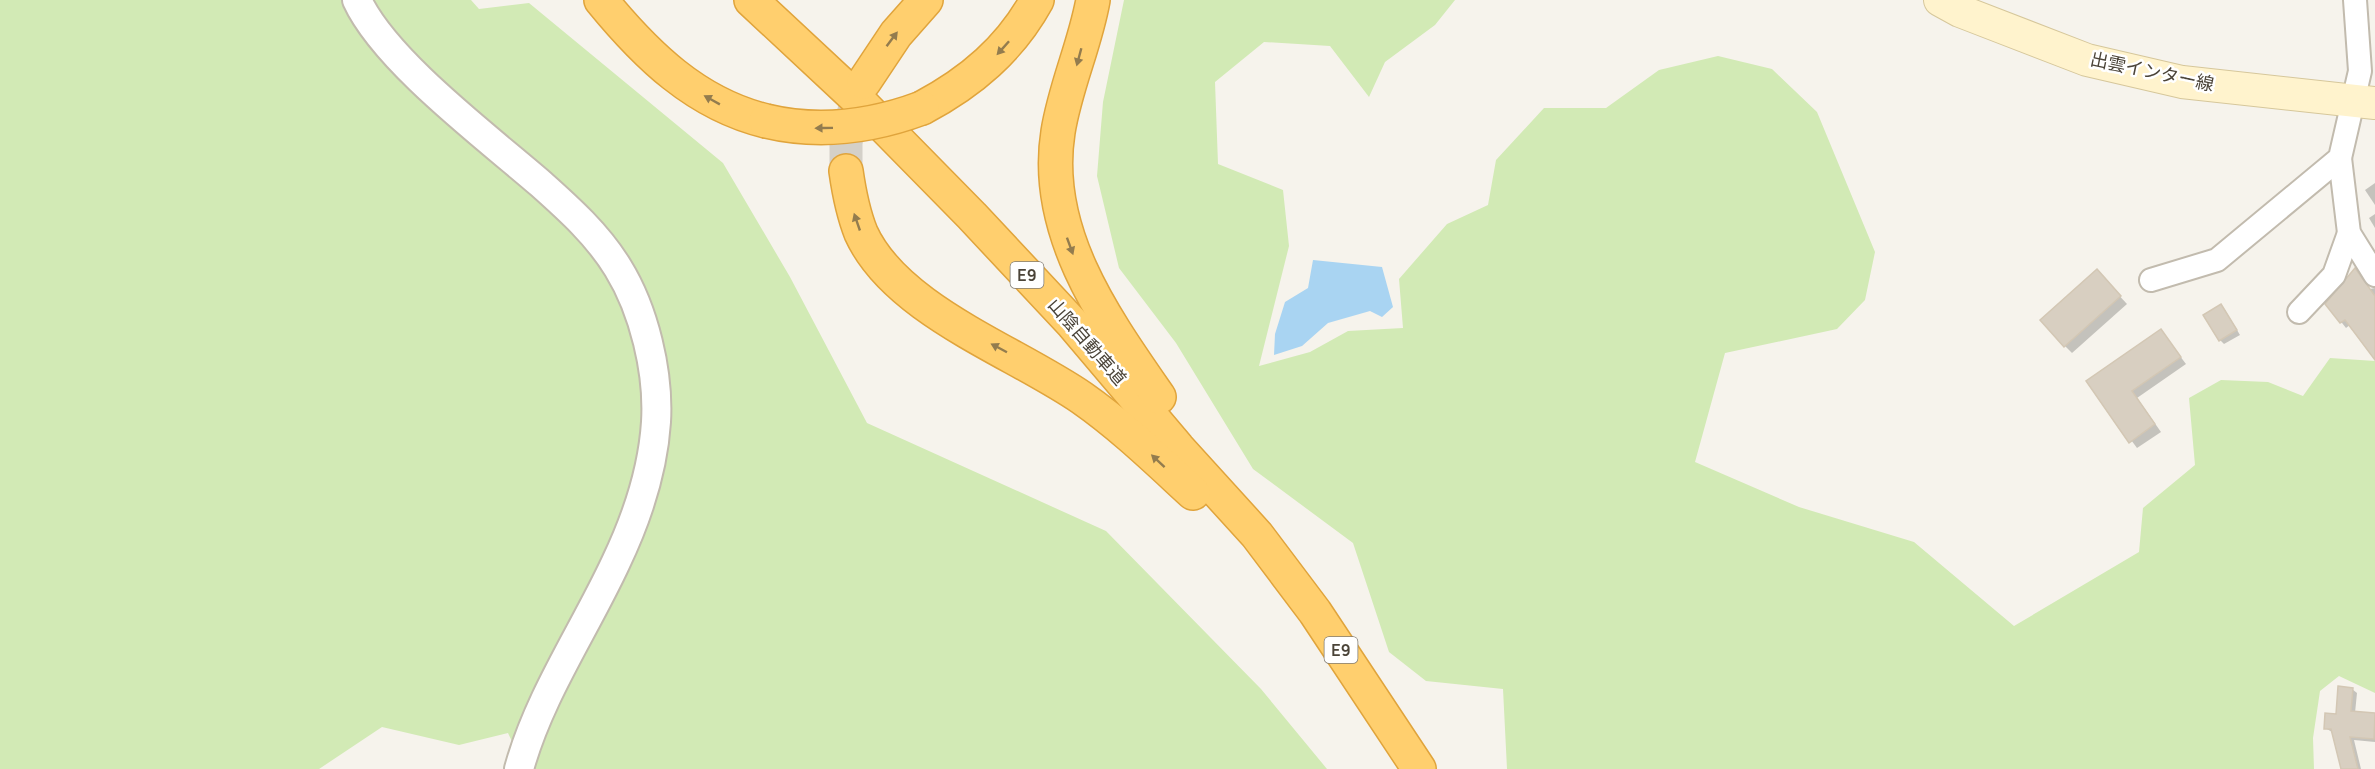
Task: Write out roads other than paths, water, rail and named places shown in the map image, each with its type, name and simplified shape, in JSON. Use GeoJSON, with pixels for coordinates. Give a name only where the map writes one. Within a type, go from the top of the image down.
{"type":"FeatureCollection","features":[{"type":"Feature","properties":{"kind":"highway"},"geometry":{"type":"LineString","coordinates":[[602,0],[654,59],[684,84],[716,103],[766,121],[815,128],[852,127],[890,119],[922,108],[955,91],[982,70],[1007,44],[1037,0]]}},
{"type":"Feature","properties":{"kind":"highway","name":"E9"},"geometry":{"type":"LineString","coordinates":[[751,0],[865,96]]}},
{"type":"Feature","properties":{"kind":"highway"},"geometry":{"type":"LineString","coordinates":[[865,96],[896,34],[926,0]]}},
{"type":"Feature","properties":{"kind":"highway"},"geometry":{"type":"LineString","coordinates":[[1093,0],[1058,132],[1054,189],[1070,249],[1108,322],[1252,539]]}},
{"type":"Feature","properties":{"kind":"highway","name":"山陰自動車道"},"geometry":{"type":"LineString","coordinates":[[865,96],[1073,324],[1315,612],[1419,769]]}},
{"type":"Feature","properties":{"kind":"highway"},"geometry":{"type":"LineString","coordinates":[[846,171],[850,201],[861,233],[876,259],[897,281],[922,303],[948,320],[1049,377],[1121,427],[1252,539]]}},
{"type":"Feature","properties":{"kind":"highway","name":"山陰自動車道"},"geometry":{"type":"LineString","coordinates":[[1252,539],[1405,769]]}},
{"type":"Feature","properties":{"kind":"main road","name":"出雲インター線"},"geometry":{"type":"LineString","coordinates":[[1940,0],[1960,11],[2087,60],[2182,82],[2365,102]]}},
{"type":"Feature","properties":{"kind":"street"},"geometry":{"type":"LineString","coordinates":[[357,0],[389,46],[426,83],[572,212],[597,238],[619,268],[640,317],[653,374],[656,422],[636,516],[616,562],[528,734],[519,769]]}},
{"type":"Feature","properties":{"kind":"street"},"geometry":{"type":"LineString","coordinates":[[2151,280],[2217,260],[2340,158],[2365,102],[2367,71],[2355,0]]}},
{"type":"Feature","properties":{"kind":"street"},"geometry":{"type":"LineString","coordinates":[[2340,158],[2349,233],[2375,275]]}},
{"type":"Feature","properties":{"kind":"street"},"geometry":{"type":"LineString","coordinates":[[2300,312],[2334,275],[2349,233]]}},
{"type":"Feature","properties":{"kind":"water"},"geometry":{"type":"Polygon","coordinates":[[[1313,260],[1382,267],[1393,307],[1382,317],[1370,311],[1328,323],[1302,346],[1274,355],[1275,334],[1285,302],[1308,288],[1313,260]]]}},
{"type":"Feature","properties":{"kind":"tunnel"},"geometry":{"type":"LineString","coordinates":[[846,171],[846,142],[857,99]]}}]}
